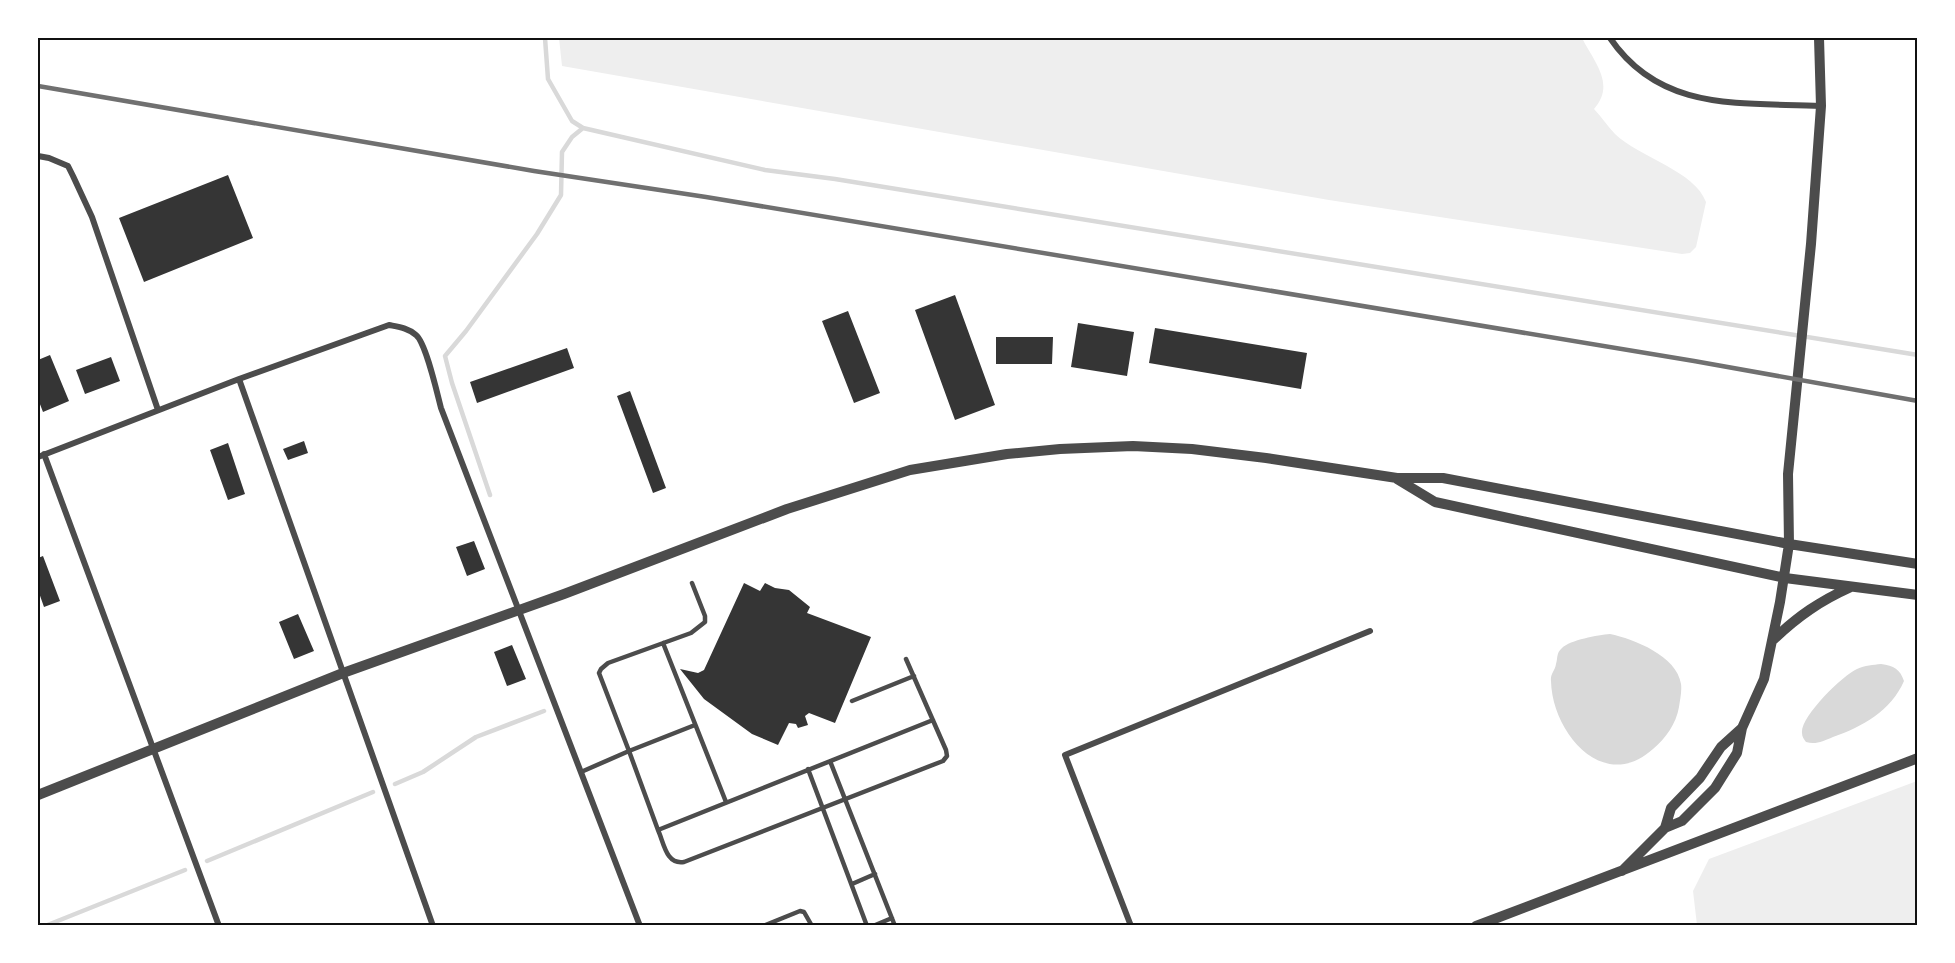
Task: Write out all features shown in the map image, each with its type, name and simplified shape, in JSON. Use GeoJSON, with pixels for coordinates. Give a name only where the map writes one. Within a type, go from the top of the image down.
{"type":"FeatureCollection","features":[{"type":"Feature","properties":{"kind":"street"},"geometry":{"type":"LineString","coordinates":[[1610,38],[1623,56],[1641,72],[1660,85],[1682,94],[1707,100],[1821,106]]}},
{"type":"Feature","properties":{"kind":"street"},"geometry":{"type":"LineString","coordinates":[[1622,871],[1665,828],[1682,821],[1715,788],[1737,753],[1742,728],[1764,679],[1785,578],[1789,544],[1788,474],[1811,244],[1821,106],[1819,38]]}},
{"type":"Feature","properties":{"kind":"street"},"geometry":{"type":"LineString","coordinates":[[39,156],[68,166],[73,176],[92,217],[158,410]]}},
{"type":"Feature","properties":{"kind":"street"},"geometry":{"type":"LineString","coordinates":[[219,926],[41,456],[238,379],[389,325],[404,328],[421,340],[441,408],[640,926]]}},
{"type":"Feature","properties":{"kind":"street"},"geometry":{"type":"LineString","coordinates":[[238,379],[433,926]]}},
{"type":"Feature","properties":{"kind":"street"},"geometry":{"type":"LineString","coordinates":[[38,795],[343,673],[519,610],[786,509],[910,470],[985,457],[1070,448],[1133,446],[1192,449],[1396,478],[1443,478],[1789,544],[1917,564]]}},
{"type":"Feature","properties":{"kind":"street"},"geometry":{"type":"LineString","coordinates":[[1396,478],[1435,502],[1785,578],[1917,595]]}},
{"type":"Feature","properties":{"kind":"street"},"geometry":{"type":"LineString","coordinates":[[1773,640],[1796,618],[1826,599],[1853,586]]}},
{"type":"Feature","properties":{"kind":"street"},"geometry":{"type":"LineString","coordinates":[[1131,926],[1065,755],[1370,631]]}},
{"type":"Feature","properties":{"kind":"street"},"geometry":{"type":"LineString","coordinates":[[1665,828],[1671,808],[1700,778],[1721,747],[1742,728]]}},
{"type":"Feature","properties":{"kind":"street"},"geometry":{"type":"LineString","coordinates":[[1476,926],[1917,758]]}},
{"type":"Feature","properties":{"kind":"lane"},"geometry":{"type":"LineString","coordinates":[[692,583],[705,616],[705,622],[691,633],[608,663],[599,674],[668,856],[677,863],[943,761],[947,756],[946,750],[906,659]]}},
{"type":"Feature","properties":{"kind":"lane"},"geometry":{"type":"LineString","coordinates":[[663,643],[726,802]]}},
{"type":"Feature","properties":{"kind":"lane"},"geometry":{"type":"LineString","coordinates":[[852,701],[914,676]]}},
{"type":"Feature","properties":{"kind":"lane"},"geometry":{"type":"LineString","coordinates":[[658,830],[933,720]]}},
{"type":"Feature","properties":{"kind":"lane"},"geometry":{"type":"LineString","coordinates":[[582,772],[695,725]]}},
{"type":"Feature","properties":{"kind":"lane"},"geometry":{"type":"LineString","coordinates":[[830,761],[895,926]]}},
{"type":"Feature","properties":{"kind":"lane"},"geometry":{"type":"LineString","coordinates":[[808,769],[867,926]]}},
{"type":"Feature","properties":{"kind":"lane"},"geometry":{"type":"LineString","coordinates":[[852,884],[874,874]]}},
{"type":"Feature","properties":{"kind":"lane"},"geometry":{"type":"LineString","coordinates":[[763,926],[800,911],[804,912],[812,926]]}},
{"type":"Feature","properties":{"kind":"lane"},"geometry":{"type":"LineString","coordinates":[[873,926],[892,918]]}},
{"type":"Feature","properties":{"kind":"shaded area"},"geometry":{"type":"Polygon","coordinates":[[[559,38],[1582,38],[1597,64],[1603,82],[1600,100],[1594,109],[1612,131],[1625,142],[1691,182],[1706,202],[1696,247],[1690,253],[1682,254],[1329,200],[562,66],[559,38]]]}},
{"type":"Feature","properties":{"kind":"shaded area"},"geometry":{"type":"Polygon","coordinates":[[[1610,634],[1631,640],[1663,657],[1678,674],[1681,684],[1676,719],[1662,740],[1653,749],[1634,761],[1616,765],[1599,761],[1584,751],[1571,737],[1560,719],[1551,681],[1558,654],[1562,648],[1578,640],[1610,634]]]}},
{"type":"Feature","properties":{"kind":"shaded area"},"geometry":{"type":"Polygon","coordinates":[[[1881,664],[1896,669],[1904,681],[1892,701],[1865,723],[1855,728],[1820,742],[1806,742],[1802,734],[1803,726],[1823,697],[1842,679],[1857,669],[1881,664]]]}},
{"type":"Feature","properties":{"kind":"shaded area"},"geometry":{"type":"Polygon","coordinates":[[[1917,781],[1917,925],[1697,925],[1693,891],[1709,859],[1917,781]]]}},
{"type":"Feature","properties":{"kind":"building"},"geometry":{"type":"Polygon","coordinates":[[[228,175],[253,238],[144,282],[119,218],[228,175]]]}},
{"type":"Feature","properties":{"kind":"building"},"geometry":{"type":"Polygon","coordinates":[[[955,295],[995,405],[955,420],[915,310],[955,295]]]}},
{"type":"Feature","properties":{"kind":"building"},"geometry":{"type":"Polygon","coordinates":[[[848,311],[880,393],[854,403],[822,321],[848,311]]]}},
{"type":"Feature","properties":{"kind":"building"},"geometry":{"type":"Polygon","coordinates":[[[1078,323],[1134,332],[1127,376],[1071,367],[1078,323]]]}},
{"type":"Feature","properties":{"kind":"building"},"geometry":{"type":"Polygon","coordinates":[[[1155,328],[1307,353],[1301,389],[1149,363],[1155,328]]]}},
{"type":"Feature","properties":{"kind":"building"},"geometry":{"type":"Polygon","coordinates":[[[996,337],[1053,337],[1052,364],[996,364],[996,337]]]}},
{"type":"Feature","properties":{"kind":"building"},"geometry":{"type":"Polygon","coordinates":[[[567,348],[574,368],[477,403],[470,382],[567,348]]]}},
{"type":"Feature","properties":{"kind":"building"},"geometry":{"type":"Polygon","coordinates":[[[50,355],[69,401],[43,412],[38,399],[38,360],[50,355]]]}},
{"type":"Feature","properties":{"kind":"building"},"geometry":{"type":"Polygon","coordinates":[[[111,357],[120,381],[85,394],[76,370],[111,357]]]}},
{"type":"Feature","properties":{"kind":"building"},"geometry":{"type":"Polygon","coordinates":[[[630,391],[666,488],[653,493],[617,396],[630,391]]]}},
{"type":"Feature","properties":{"kind":"building"},"geometry":{"type":"Polygon","coordinates":[[[304,441],[308,453],[288,460],[283,449],[304,441]]]}},
{"type":"Feature","properties":{"kind":"building"},"geometry":{"type":"Polygon","coordinates":[[[228,443],[245,494],[228,500],[210,450],[228,443]]]}},
{"type":"Feature","properties":{"kind":"building"},"geometry":{"type":"Polygon","coordinates":[[[474,541],[485,569],[467,576],[456,547],[474,541]]]}},
{"type":"Feature","properties":{"kind":"building"},"geometry":{"type":"Polygon","coordinates":[[[43,556],[60,601],[44,607],[38,590],[38,558],[43,556]]]}},
{"type":"Feature","properties":{"kind":"building"},"geometry":{"type":"Polygon","coordinates":[[[744,583],[760,591],[765,583],[775,588],[789,590],[810,607],[807,613],[871,637],[835,723],[809,713],[805,716],[808,725],[798,728],[796,724],[789,723],[778,745],[752,734],[704,699],[680,669],[698,673],[704,670],[744,583]]]}},
{"type":"Feature","properties":{"kind":"building"},"geometry":{"type":"Polygon","coordinates":[[[298,614],[314,651],[294,659],[279,622],[298,614]]]}},
{"type":"Feature","properties":{"kind":"building"},"geometry":{"type":"Polygon","coordinates":[[[512,645],[526,679],[507,686],[494,652],[512,645]]]}},
{"type":"Feature","properties":{"kind":"waterway"},"geometry":{"type":"LineString","coordinates":[[545,38],[548,79],[572,121],[583,128],[765,170],[835,179],[1918,355]]}},
{"type":"Feature","properties":{"kind":"waterway"},"geometry":{"type":"LineString","coordinates":[[490,495],[445,356],[537,234],[561,195],[562,152],[572,137],[583,128]]}},
{"type":"Feature","properties":{"kind":"waterway"},"geometry":{"type":"LineString","coordinates":[[395,784],[423,772],[476,737],[544,711]]}},
{"type":"Feature","properties":{"kind":"waterway"},"geometry":{"type":"LineString","coordinates":[[207,861],[373,792]]}},
{"type":"Feature","properties":{"kind":"waterway"},"geometry":{"type":"LineString","coordinates":[[45,926],[185,870]]}},
{"type":"Feature","properties":{"kind":"railway"},"geometry":{"type":"LineString","coordinates":[[38,86],[534,171],[706,197],[1694,361],[1918,401]]}}]}
